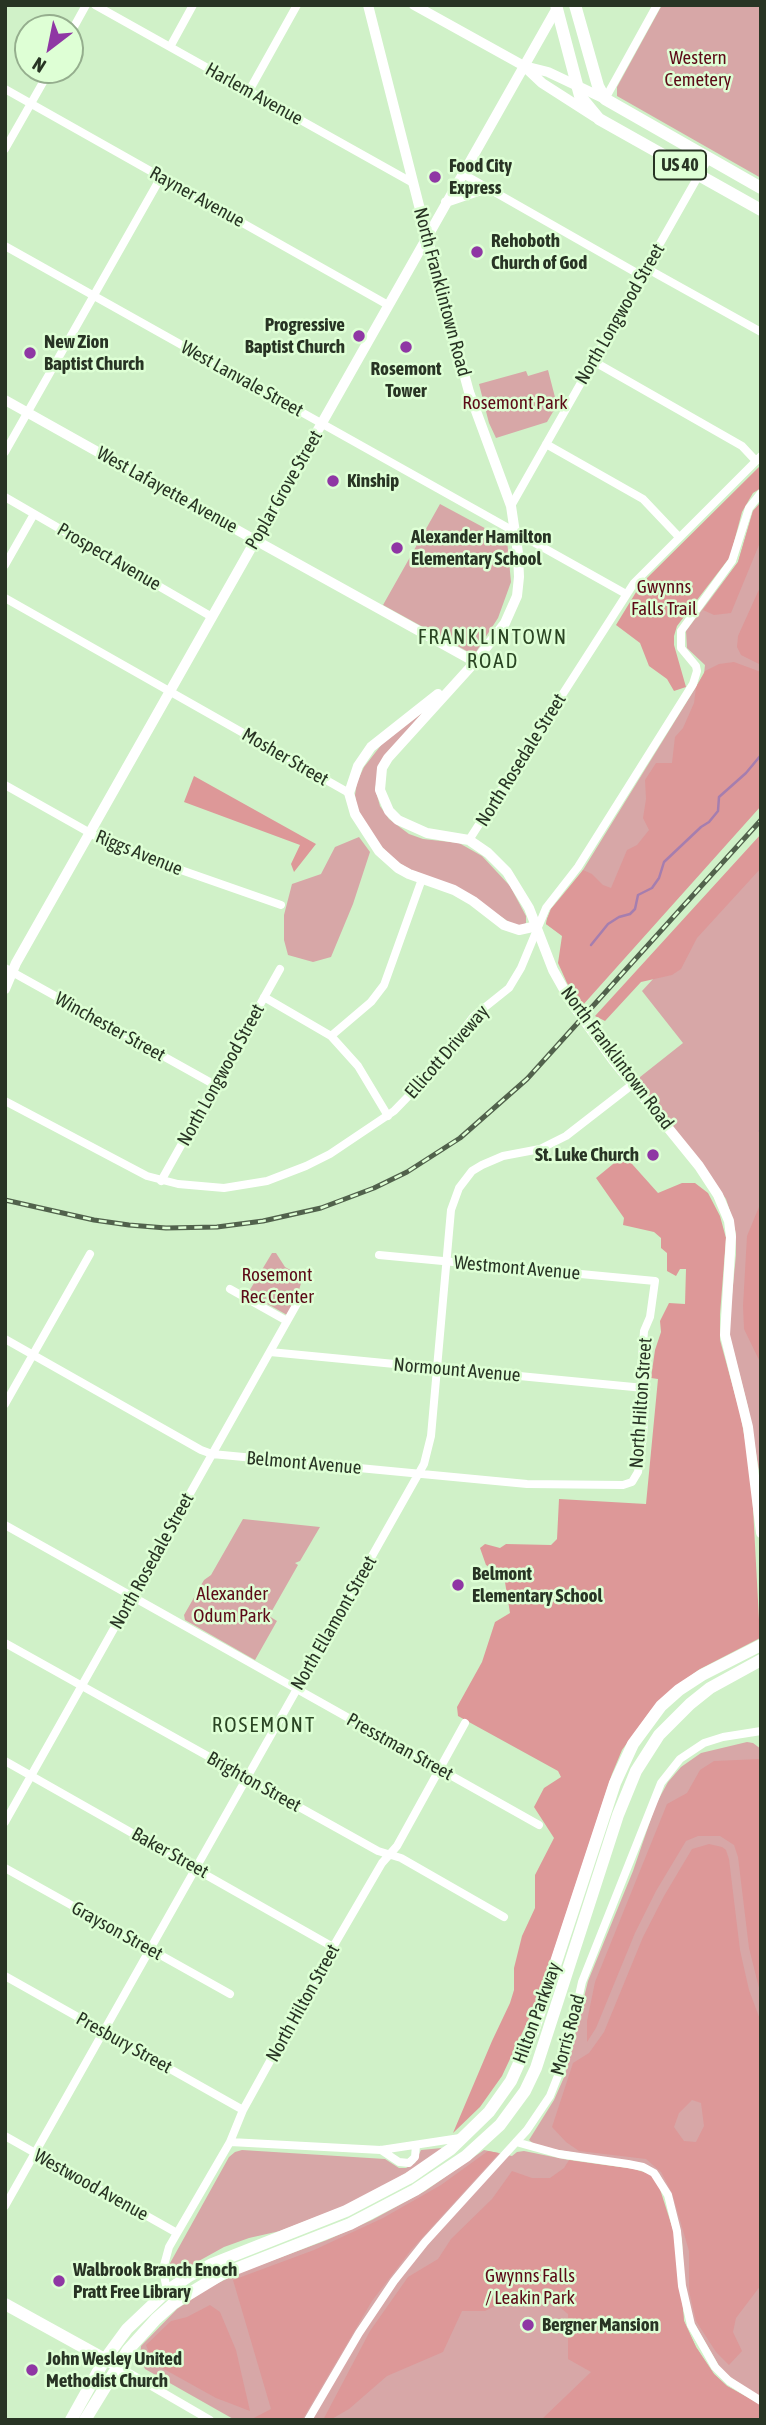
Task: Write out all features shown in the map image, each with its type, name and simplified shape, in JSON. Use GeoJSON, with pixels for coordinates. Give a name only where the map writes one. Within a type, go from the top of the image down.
{"type":"FeatureCollection","features":[{"type":"Feature","properties":{"kind":"main road","name":"North Franklintown Road"},"geometry":{"type":"LineString","coordinates":[[368,5],[427,237]]}},
{"type":"Feature","properties":{"kind":"main road"},"geometry":{"type":"LineString","coordinates":[[414,5],[523,66],[542,83],[599,119]]}},
{"type":"Feature","properties":{"kind":"main road"},"geometry":{"type":"LineString","coordinates":[[575,5],[598,86],[605,99]]}},
{"type":"Feature","properties":{"kind":"main road","name":"Poplar Grove Street"},"geometry":{"type":"LineString","coordinates":[[5,989],[8,970],[90,833],[556,6]]}},
{"type":"Feature","properties":{"kind":"main road","name":"US 40"},"geometry":{"type":"LineString","coordinates":[[556,6],[580,96],[599,119],[761,210]]}},
{"type":"Feature","properties":{"kind":"main road"},"geometry":{"type":"LineString","coordinates":[[523,66],[548,72],[605,99]]}},
{"type":"Feature","properties":{"kind":"main road","name":"US 40"},"geometry":{"type":"LineString","coordinates":[[605,99],[761,187]]}},
{"type":"Feature","properties":{"kind":"main road"},"geometry":{"type":"LineString","coordinates":[[446,202],[487,188]]}},
{"type":"Feature","properties":{"kind":"main road","name":"West Lafayette Avenue"},"geometry":{"type":"LineString","coordinates":[[5,400],[255,540]]}},
{"type":"Feature","properties":{"kind":"main road","name":"Hilton Parkway"},"geometry":{"type":"LineString","coordinates":[[111,2363],[156,2319],[196,2289],[247,2263],[351,2224],[393,2202],[443,2172],[500,2125],[525,2091],[536,2068],[618,1815],[636,1771],[659,1735],[674,1718],[710,1688],[751,1660],[761,1646]]}},
{"type":"Feature","properties":{"kind":"main road","name":"Hilton Parkway"},"geometry":{"type":"LineString","coordinates":[[111,2363],[127,2329],[167,2291],[189,2276],[241,2250],[315,2224],[376,2196],[418,2172],[466,2136],[489,2112],[511,2081],[533,2032],[615,1783],[633,1744],[661,1706],[679,1690],[702,1675],[751,1660]]}},
{"type":"Feature","properties":{"kind":"main road"},"geometry":{"type":"LineString","coordinates":[[5,2304],[111,2363]]}},
{"type":"Feature","properties":{"kind":"main road"},"geometry":{"type":"LineString","coordinates":[[71,2420],[111,2363]]}},
{"type":"Feature","properties":{"kind":"main road"},"geometry":{"type":"LineString","coordinates":[[85,2420],[111,2363]]}},
{"type":"Feature","properties":{"kind":"street","name":"Harlem Avenue"},"geometry":{"type":"LineString","coordinates":[[95,5],[413,183]]}},
{"type":"Feature","properties":{"kind":"street"},"geometry":{"type":"LineString","coordinates":[[170,47],[193,5]]}},
{"type":"Feature","properties":{"kind":"street"},"geometry":{"type":"LineString","coordinates":[[249,91],[297,5]]}},
{"type":"Feature","properties":{"kind":"street"},"geometry":{"type":"LineString","coordinates":[[605,99],[657,5]]}},
{"type":"Feature","properties":{"kind":"street"},"geometry":{"type":"LineString","coordinates":[[5,149],[42,84]]}},
{"type":"Feature","properties":{"kind":"street","name":"Rayner Avenue"},"geometry":{"type":"LineString","coordinates":[[5,89],[388,305]]}},
{"type":"Feature","properties":{"kind":"street","name":"North Longwood Street"},"geometry":{"type":"LineString","coordinates":[[511,506],[708,159]]}},
{"type":"Feature","properties":{"kind":"street"},"geometry":{"type":"LineString","coordinates":[[463,173],[644,272],[761,332]]}},
{"type":"Feature","properties":{"kind":"street"},"geometry":{"type":"LineString","coordinates":[[5,452],[161,177]]}},
{"type":"Feature","properties":{"kind":"street","name":"North Franklintown Road"},"geometry":{"type":"LineString","coordinates":[[427,237],[469,392],[511,506],[519,577],[517,596],[505,623],[475,662],[388,758],[382,768],[380,790],[389,811],[406,825],[427,833],[469,840],[488,853],[507,872],[529,908],[562,987],[633,1084],[699,1166],[718,1195],[729,1221],[731,1237],[725,1335],[752,1446],[761,1532]]}},
{"type":"Feature","properties":{"kind":"street","name":"West Lanvale Street"},"geometry":{"type":"LineString","coordinates":[[5,246],[626,594]]}},
{"type":"Feature","properties":{"kind":"street"},"geometry":{"type":"LineString","coordinates":[[593,361],[742,446],[758,458]]}},
{"type":"Feature","properties":{"kind":"street"},"geometry":{"type":"LineString","coordinates":[[546,444],[643,499],[680,537]]}},
{"type":"Feature","properties":{"kind":"street","name":"North Rosedale Street"},"geometry":{"type":"LineString","coordinates":[[469,840],[626,594],[643,573],[758,458]]}},
{"type":"Feature","properties":{"kind":"street","name":"Ellicott Driveway"},"geometry":{"type":"LineString","coordinates":[[5,1101],[130,1168],[161,1181],[195,1187],[224,1188],[267,1181],[330,1154],[388,1116],[426,1079],[474,1016],[509,988],[521,968],[546,908],[578,867],[693,684],[696,666],[681,648],[681,631],[732,561],[750,508],[761,493]]}},
{"type":"Feature","properties":{"kind":"street","name":"Prospect Avenue"},"geometry":{"type":"LineString","coordinates":[[5,497],[212,617]]}},
{"type":"Feature","properties":{"kind":"street"},"geometry":{"type":"LineString","coordinates":[[5,565],[34,514]]}},
{"type":"Feature","properties":{"kind":"street","name":"West Lafayette Avenue"},"geometry":{"type":"LineString","coordinates":[[255,540],[475,662]]}},
{"type":"Feature","properties":{"kind":"street","name":"Mosher Street"},"geometry":{"type":"LineString","coordinates":[[5,598],[349,793],[355,814],[379,851],[398,868],[454,891],[512,928],[526,930],[537,926]]}},
{"type":"Feature","properties":{"kind":"street","name":"North Franklintown Road"},"geometry":{"type":"LineString","coordinates":[[349,793],[358,766],[371,747],[455,682]]}},
{"type":"Feature","properties":{"kind":"street","name":"Riggs Avenue"},"geometry":{"type":"LineString","coordinates":[[5,785],[90,833],[158,862],[281,905]]}},
{"type":"Feature","properties":{"kind":"street"},"geometry":{"type":"LineString","coordinates":[[331,1036],[371,1002],[384,985],[422,879]]}},
{"type":"Feature","properties":{"kind":"street","name":"North Longwood Street"},"geometry":{"type":"LineString","coordinates":[[161,1181],[280,969]]}},
{"type":"Feature","properties":{"kind":"street","name":"Winchester Street"},"geometry":{"type":"LineString","coordinates":[[8,970],[215,1085]]}},
{"type":"Feature","properties":{"kind":"street"},"geometry":{"type":"LineString","coordinates":[[264,997],[331,1036],[358,1066],[388,1116]]}},
{"type":"Feature","properties":{"kind":"street","name":"North Ellamont Street"},"geometry":{"type":"LineString","coordinates":[[5,2206],[424,1464],[431,1436],[451,1210],[459,1188],[472,1171],[493,1160],[553,1143],[566,1136],[633,1084]]}},
{"type":"Feature","properties":{"kind":"street"},"geometry":{"type":"LineString","coordinates":[[5,1404],[90,1254]]}},
{"type":"Feature","properties":{"kind":"street","name":"Westmont Avenue"},"geometry":{"type":"LineString","coordinates":[[379,1255],[655,1281]]}},
{"type":"Feature","properties":{"kind":"street","name":"North Hilton Street"},"geometry":{"type":"LineString","coordinates":[[632,1482],[638,1472],[643,1437],[644,1388],[641,1373],[644,1331],[650,1317],[655,1281]]}},
{"type":"Feature","properties":{"kind":"street"},"geometry":{"type":"LineString","coordinates":[[230,1289],[287,1321]]}},
{"type":"Feature","properties":{"kind":"street","name":"North Rosedale Street"},"geometry":{"type":"LineString","coordinates":[[5,1822],[299,1300]]}},
{"type":"Feature","properties":{"kind":"street","name":"Belmont Avenue"},"geometry":{"type":"LineString","coordinates":[[5,1339],[201,1451],[212,1454],[527,1484],[623,1485],[632,1482]]}},
{"type":"Feature","properties":{"kind":"street","name":"Normount Avenue"},"geometry":{"type":"LineString","coordinates":[[270,1352],[644,1388]]}},
{"type":"Feature","properties":{"kind":"street","name":"Presstman Street"},"geometry":{"type":"LineString","coordinates":[[5,1525],[539,1825]]}},
{"type":"Feature","properties":{"kind":"street","name":"Brighton Street"},"geometry":{"type":"LineString","coordinates":[[5,1643],[378,1851],[401,1858],[504,1917]]}},
{"type":"Feature","properties":{"kind":"street","name":"North Hilton Street"},"geometry":{"type":"LineString","coordinates":[[167,2291],[163,2269],[169,2247],[230,2142],[243,2110],[333,1947],[382,1864],[397,1846],[465,1723]]}},
{"type":"Feature","properties":{"kind":"street","name":"Morris Road"},"geometry":{"type":"LineString","coordinates":[[308,2420],[359,2333],[394,2281],[425,2242],[540,2114],[565,2058],[582,1982],[661,1783],[680,1759],[705,1743],[761,1731]]}},
{"type":"Feature","properties":{"kind":"street","name":"Baker Street"},"geometry":{"type":"LineString","coordinates":[[5,1761],[333,1947]]}},
{"type":"Feature","properties":{"kind":"street","name":"Grayson Street"},"geometry":{"type":"LineString","coordinates":[[5,1868],[230,1994]]}},
{"type":"Feature","properties":{"kind":"street","name":"Presbury Street"},"geometry":{"type":"LineString","coordinates":[[5,1976],[243,2110]]}},
{"type":"Feature","properties":{"kind":"street","name":"Westwood Avenue"},"geometry":{"type":"LineString","coordinates":[[5,2136],[177,2233]]}},
{"type":"Feature","properties":{"kind":"street"},"geometry":{"type":"LineString","coordinates":[[230,2142],[381,2150],[466,2136]]}},
{"type":"Feature","properties":{"kind":"street"},"geometry":{"type":"LineString","coordinates":[[516,2143],[559,2154],[643,2167],[654,2173],[668,2195],[677,2231],[682,2286],[691,2325],[715,2367],[729,2381],[761,2400]]}},
{"type":"Feature","properties":{"kind":"street"},"geometry":{"type":"LineString","coordinates":[[381,2150],[399,2162],[409,2163],[415,2157],[416,2145]]}},
{"type":"Feature","properties":{"kind":"street"},"geometry":{"type":"LineString","coordinates":[[111,2363],[210,2420]]}},
{"type":"Feature","properties":{"kind":"green space","name":"Western Cemetery"},"geometry":{"type":"Polygon","coordinates":[[[662,5],[761,5],[761,178],[617,96],[617,87],[662,5]]]}},
{"type":"Feature","properties":{"kind":"green space","name":"Rosemont Park"},"geometry":{"type":"Polygon","coordinates":[[[548,370],[557,405],[547,422],[496,438],[489,423],[479,384],[526,371],[528,376],[548,370]]]}},
{"type":"Feature","properties":{"kind":"green space","name":"Gwynns Falls Trail"},"geometry":{"type":"Polygon","coordinates":[[[761,465],[761,488],[753,493],[742,512],[730,557],[677,626],[674,645],[686,687],[674,691],[667,679],[649,666],[640,643],[616,625],[641,584],[761,465]]]}},
{"type":"Feature","properties":{"kind":"green space","name":"Gwynns Falls Trail"},"geometry":{"type":"Polygon","coordinates":[[[761,502],[761,680],[594,958],[546,924],[547,919],[551,909],[578,878],[704,674],[705,665],[687,648],[686,631],[738,562],[753,511],[761,502]]]}},
{"type":"Feature","properties":{"kind":"green space"},"geometry":{"type":"Polygon","coordinates":[[[761,502],[761,540],[731,613],[714,615],[703,610],[738,562],[753,511],[761,502]]]}},
{"type":"Feature","properties":{"kind":"green space"},"geometry":{"type":"Polygon","coordinates":[[[440,504],[507,540],[511,582],[498,618],[474,655],[383,605],[440,504]]]}},
{"type":"Feature","properties":{"kind":"green space"},"geometry":{"type":"Polygon","coordinates":[[[761,585],[761,665],[741,655],[737,647],[738,636],[761,585]]]}},
{"type":"Feature","properties":{"kind":"green space"},"geometry":{"type":"Polygon","coordinates":[[[734,662],[761,672],[761,806],[582,1006],[558,963],[562,936],[546,924],[551,909],[583,870],[611,888],[627,850],[637,845],[649,830],[643,818],[645,780],[656,763],[672,763],[675,737],[683,728],[694,703],[696,687],[705,671],[719,664],[734,662]]]}},
{"type":"Feature","properties":{"kind":"green space"},"geometry":{"type":"Polygon","coordinates":[[[423,712],[386,756],[375,788],[380,806],[389,819],[409,834],[423,839],[459,843],[482,856],[510,886],[526,916],[526,923],[521,927],[512,924],[466,893],[396,861],[377,842],[357,808],[357,782],[364,767],[382,744],[423,712]]]}},
{"type":"Feature","properties":{"kind":"green space"},"geometry":{"type":"Polygon","coordinates":[[[194,776],[316,844],[294,872],[291,864],[300,845],[184,802],[194,776]]]}},
{"type":"Feature","properties":{"kind":"green space"},"geometry":{"type":"Polygon","coordinates":[[[761,834],[761,868],[697,938],[681,969],[672,975],[641,982],[605,1021],[595,1016],[761,834]]]}},
{"type":"Feature","properties":{"kind":"green space"},"geometry":{"type":"Polygon","coordinates":[[[359,837],[370,852],[353,904],[331,957],[313,962],[288,955],[284,940],[284,915],[292,884],[321,874],[335,847],[359,837]]]}},
{"type":"Feature","properties":{"kind":"green space"},"geometry":{"type":"Polygon","coordinates":[[[761,862],[761,1482],[748,1407],[730,1337],[736,1255],[736,1234],[731,1214],[726,1199],[701,1163],[635,1081],[683,1043],[642,991],[761,862]]]}},
{"type":"Feature","properties":{"kind":"green space"},"geometry":{"type":"Polygon","coordinates":[[[624,1155],[658,1193],[682,1183],[695,1183],[708,1193],[720,1216],[726,1238],[720,1340],[740,1413],[751,1471],[760,1638],[700,1669],[683,1681],[651,1710],[622,1750],[538,1999],[502,2076],[480,2107],[453,2133],[510,2003],[514,1990],[514,1968],[522,1936],[535,1908],[535,1875],[554,1838],[534,1807],[544,1788],[561,1777],[558,1771],[458,1716],[457,1707],[482,1662],[495,1622],[510,1613],[504,1576],[486,1565],[480,1548],[485,1544],[500,1548],[506,1544],[551,1545],[557,1539],[559,1499],[646,1504],[658,1379],[651,1378],[661,1332],[660,1321],[669,1303],[685,1304],[686,1269],[680,1269],[676,1276],[667,1271],[667,1253],[661,1248],[661,1238],[654,1232],[623,1225],[624,1218],[596,1178],[624,1155]]]}},
{"type":"Feature","properties":{"kind":"green space"},"geometry":{"type":"Polygon","coordinates":[[[761,1202],[761,1364],[744,1329],[743,1306],[747,1236],[761,1202]]]}},
{"type":"Feature","properties":{"kind":"green space","name":"Rosemont Rec Center"},"geometry":{"type":"Polygon","coordinates":[[[272,1253],[276,1253],[285,1267],[303,1277],[287,1315],[248,1293],[272,1253]]]}},
{"type":"Feature","properties":{"kind":"green space","name":"Alexander Odum Park"},"geometry":{"type":"Polygon","coordinates":[[[243,1519],[320,1527],[300,1561],[295,1563],[298,1565],[269,1616],[277,1621],[255,1660],[185,1620],[184,1615],[243,1519]]]}},
{"type":"Feature","properties":{"kind":"green space"},"geometry":{"type":"Polygon","coordinates":[[[747,1742],[761,1749],[761,2399],[722,2371],[692,2319],[685,2296],[682,2239],[668,2191],[659,2173],[643,2164],[552,2149],[529,2140],[554,2100],[565,2075],[588,1981],[633,1871],[656,1804],[668,1782],[681,1767],[701,1753],[747,1742]]]}},
{"type":"Feature","properties":{"kind":"green space"},"geometry":{"type":"Polygon","coordinates":[[[760,1759],[761,1996],[749,1948],[738,1857],[734,1845],[720,1836],[698,1836],[686,1841],[656,1891],[635,1933],[596,2028],[587,2042],[587,2021],[595,1982],[667,1804],[687,1793],[700,1770],[714,1761],[760,1759]]]}},
{"type":"Feature","properties":{"kind":"green space"},"geometry":{"type":"Polygon","coordinates":[[[709,1844],[726,1850],[740,1950],[749,1990],[761,2022],[761,2285],[736,2318],[733,2332],[742,2351],[729,2365],[716,2352],[696,2321],[689,2291],[689,2251],[672,2193],[661,2172],[646,2159],[579,2151],[552,2127],[573,2063],[589,2053],[604,2032],[643,1937],[692,1849],[709,1844]],[[692,2100],[679,2113],[674,2127],[684,2141],[696,2142],[704,2126],[701,2103],[692,2100]]]}},
{"type":"Feature","properties":{"kind":"green space"},"geometry":{"type":"Polygon","coordinates":[[[442,2148],[388,2184],[347,2205],[280,2231],[224,2247],[170,2277],[169,2265],[229,2157],[235,2152],[242,2150],[385,2159],[399,2168],[406,2168],[415,2163],[421,2150],[442,2148]]]}},
{"type":"Feature","properties":{"kind":"green space","name":"Gwynns Falls / Leakin Park"},"geometry":{"type":"Polygon","coordinates":[[[484,2150],[512,2156],[524,2151],[588,2164],[634,2169],[676,2239],[684,2321],[696,2347],[714,2374],[727,2386],[761,2405],[761,2420],[235,2420],[145,2369],[140,2358],[141,2346],[177,2309],[210,2287],[372,2220],[425,2191],[484,2150]]]}},
{"type":"Feature","properties":{"kind":"green space"},"geometry":{"type":"Polygon","coordinates":[[[488,2151],[499,2153],[411,2250],[372,2301],[302,2420],[250,2420],[271,2409],[233,2280],[314,2250],[383,2218],[441,2185],[488,2151]]]}},
{"type":"Feature","properties":{"kind":"green space"},"geometry":{"type":"Polygon","coordinates":[[[569,2160],[634,2169],[650,2174],[658,2183],[676,2239],[684,2321],[696,2347],[714,2374],[727,2386],[761,2405],[761,2420],[541,2420],[591,2372],[568,2359],[568,2314],[546,2296],[531,2298],[519,2294],[485,2311],[462,2311],[443,2352],[387,2376],[349,2409],[330,2420],[323,2420],[370,2331],[408,2277],[438,2259],[451,2239],[492,2199],[512,2171],[532,2178],[550,2178],[564,2168],[569,2160]]]}},
{"type":"Feature","properties":{"kind":"green space"},"geometry":{"type":"Polygon","coordinates":[[[210,2305],[220,2312],[236,2350],[250,2411],[216,2398],[153,2363],[146,2345],[171,2321],[187,2317],[210,2305]]]}},
{"type":"Feature","properties":{"kind":"waterway"},"geometry":{"type":"LineString","coordinates":[[591,945],[608,924],[635,909],[638,895],[652,888],[659,878],[664,862],[709,822],[718,811],[719,797],[746,773],[761,755]]}},
{"type":"Feature","properties":{"kind":"railway"},"geometry":{"type":"LineString","coordinates":[[5,1200],[129,1225],[166,1228],[217,1227],[263,1221],[321,1208],[407,1172],[460,1138],[527,1079],[761,820]]}},
{"type":"Feature","properties":{"kind":"place","name":"Food City Express"},"geometry":{"type":"Point","coordinates":[435,177]}},
{"type":"Feature","properties":{"kind":"place","name":"Rehoboth Church of God"},"geometry":{"type":"Point","coordinates":[477,252]}},
{"type":"Feature","properties":{"kind":"place","name":"Progressive Baptist Church"},"geometry":{"type":"Point","coordinates":[359,336]}},
{"type":"Feature","properties":{"kind":"place","name":"Rosemont Tower"},"geometry":{"type":"Point","coordinates":[406,347]}},
{"type":"Feature","properties":{"kind":"place","name":"New Zion Baptist Church"},"geometry":{"type":"Point","coordinates":[30,353]}},
{"type":"Feature","properties":{"kind":"place","name":"Kinship"},"geometry":{"type":"Point","coordinates":[333,481]}},
{"type":"Feature","properties":{"kind":"place","name":"Alexander Hamilton Elementary School"},"geometry":{"type":"Point","coordinates":[397,548]}},
{"type":"Feature","properties":{"kind":"place","name":"St. Luke Church"},"geometry":{"type":"Point","coordinates":[653,1155]}},
{"type":"Feature","properties":{"kind":"place","name":"Belmont Elementary School"},"geometry":{"type":"Point","coordinates":[458,1585]}},
{"type":"Feature","properties":{"kind":"place","name":"Walbrook Branch Enoch Pratt Free Library"},"geometry":{"type":"Point","coordinates":[59,2281]}},
{"type":"Feature","properties":{"kind":"place","name":"Bergner Mansion"},"geometry":{"type":"Point","coordinates":[528,2325]}},
{"type":"Feature","properties":{"kind":"place","name":"John Wesley United Methodist Church"},"geometry":{"type":"Point","coordinates":[32,2370]}},
{"type":"Feature","properties":{"kind":"district","name":"FRANKLINTOWN ROAD"},"geometry":{"type":"Point","coordinates":[493,649]}},
{"type":"Feature","properties":{"kind":"district","name":"ROSEMONT"},"geometry":{"type":"Point","coordinates":[264,1725]}}]}
